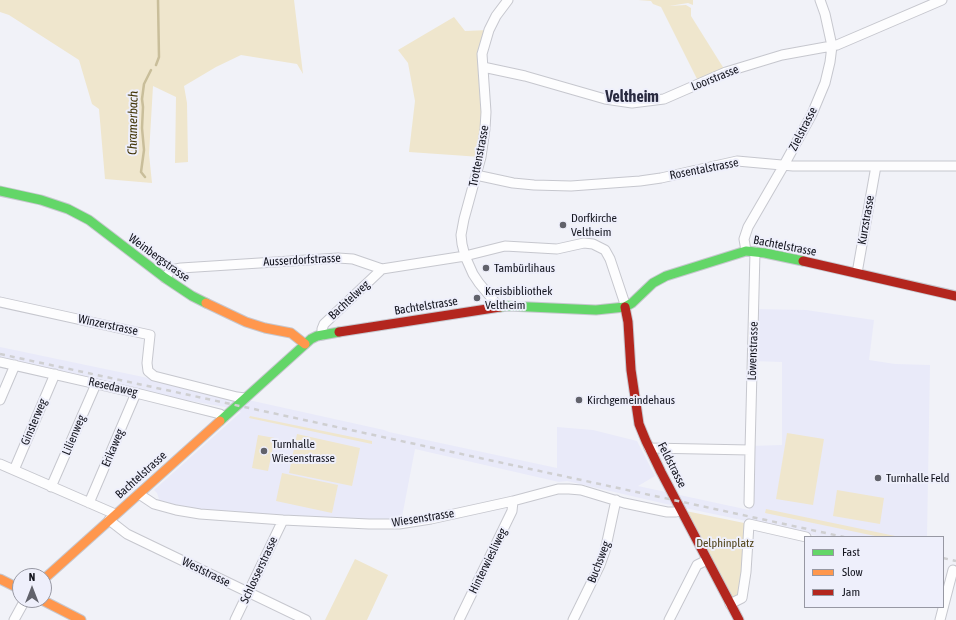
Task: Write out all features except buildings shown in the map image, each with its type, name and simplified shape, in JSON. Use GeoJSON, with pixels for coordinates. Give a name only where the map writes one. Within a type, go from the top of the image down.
{"type":"FeatureCollection","features":[{"type":"Feature","properties":{"kind":"street","name":"Trottenstrasse"},"geometry":{"type":"LineString","coordinates":[[499,307],[473,274],[465,256],[461,235],[482,150],[485,129],[486,118],[482,54],[488,30],[508,0]]}},
{"type":"Feature","properties":{"kind":"street","name":"Zielstrasse"},"geometry":{"type":"LineString","coordinates":[[746,251],[744,239],[748,227],[812,114],[825,83],[832,46],[820,0]]}},
{"type":"Feature","properties":{"kind":"street","name":"Loorstrasse"},"geometry":{"type":"LineString","coordinates":[[483,67],[525,76],[605,99],[632,103],[664,99],[726,72],[782,55],[838,45],[942,0]]}},
{"type":"Feature","properties":{"kind":"street","name":"Rosentalstrasse"},"geometry":{"type":"LineString","coordinates":[[476,175],[534,185],[572,186],[661,178],[737,161],[784,165],[956,166]]}},
{"type":"Feature","properties":{"kind":"street","name":"Kurzstrasse"},"geometry":{"type":"LineString","coordinates":[[857,273],[876,166]]}},
{"type":"Feature","properties":{"kind":"street","name":"Weinbergstrasse"},"geometry":{"type":"LineString","coordinates":[[0,191],[41,200],[68,209],[89,220],[165,278],[192,296],[246,322],[265,328],[291,333],[305,344]]}},
{"type":"Feature","properties":{"kind":"street","name":"Ausserdorfstrasse"},"geometry":{"type":"LineString","coordinates":[[165,278],[171,270],[181,268],[338,258],[354,259],[382,269],[465,256],[505,246],[557,249],[584,243],[593,244],[604,250],[610,259],[625,307]]}},
{"type":"Feature","properties":{"kind":"street","name":"Bachtelstrasse"},"geometry":{"type":"LineString","coordinates":[[52,572],[305,344],[311,339],[322,335],[508,306],[596,310],[625,307],[632,303],[653,283],[666,276],[746,251],[765,253],[956,296]]}},
{"type":"Feature","properties":{"kind":"street","name":"Löwenstrasse"},"geometry":{"type":"LineString","coordinates":[[749,503],[755,252]]}},
{"type":"Feature","properties":{"kind":"street","name":"Bachtelweg"},"geometry":{"type":"LineString","coordinates":[[322,335],[324,324],[382,269]]}},
{"type":"Feature","properties":{"kind":"street","name":"Winzerstrasse"},"geometry":{"type":"LineString","coordinates":[[0,302],[150,335],[147,363],[148,371],[154,376],[245,398]]}},
{"type":"Feature","properties":{"kind":"street","name":"Feldstrasse"},"geometry":{"type":"LineString","coordinates":[[625,307],[628,322],[631,370],[639,424],[649,448],[739,620]]}},
{"type":"Feature","properties":{"kind":"street","name":"Resedaweg"},"geometry":{"type":"LineString","coordinates":[[0,362],[136,393],[220,414],[224,417]]}},
{"type":"Feature","properties":{"kind":"street"},"geometry":{"type":"LineString","coordinates":[[0,400],[15,365]]}},
{"type":"Feature","properties":{"kind":"street","name":"Ginsterweg"},"geometry":{"type":"LineString","coordinates":[[14,470],[55,374]]}},
{"type":"Feature","properties":{"kind":"street","name":"Lilienweg"},"geometry":{"type":"LineString","coordinates":[[51,487],[96,384]]}},
{"type":"Feature","properties":{"kind":"street","name":"Erikaweg"},"geometry":{"type":"LineString","coordinates":[[89,503],[136,393]]}},
{"type":"Feature","properties":{"kind":"street"},"geometry":{"type":"LineString","coordinates":[[649,448],[750,450]]}},
{"type":"Feature","properties":{"kind":"street","name":"Weststrasse"},"geometry":{"type":"LineString","coordinates":[[0,464],[89,503],[112,517],[127,534],[306,620]]}},
{"type":"Feature","properties":{"kind":"street","name":"Wiesenstrasse"},"geometry":{"type":"LineString","coordinates":[[139,494],[154,504],[200,514],[369,524],[399,524],[431,519],[513,501],[558,489],[569,488],[667,512],[682,510]]}},
{"type":"Feature","properties":{"kind":"street","name":"Buchsweg"},"geometry":{"type":"LineString","coordinates":[[573,620],[600,565],[605,551],[616,500]]}},
{"type":"Feature","properties":{"kind":"street","name":"Hinterwiesliweg"},"geometry":{"type":"LineString","coordinates":[[459,620],[512,511],[513,501]]}},
{"type":"Feature","properties":{"kind":"street","name":"Schlosserstrasse"},"geometry":{"type":"LineString","coordinates":[[235,620],[282,520]]}},
{"type":"Feature","properties":{"kind":"street"},"geometry":{"type":"LineString","coordinates":[[730,604],[742,598],[746,572],[749,524],[804,537]]}},
{"type":"Feature","properties":{"kind":"street"},"geometry":{"type":"LineString","coordinates":[[669,620],[697,565],[707,560]]}},
{"type":"Feature","properties":{"kind":"street"},"geometry":{"type":"LineString","coordinates":[[944,568],[954,570],[944,606]]}},
{"type":"Feature","properties":{"kind":"street"},"geometry":{"type":"LineString","coordinates":[[0,579],[12,584]]}},
{"type":"Feature","properties":{"kind":"street"},"geometry":{"type":"LineString","coordinates":[[52,605],[81,620]]}},
{"type":"Feature","properties":{"kind":"street"},"geometry":{"type":"LineString","coordinates":[[14,620],[21,608]]}},
{"type":"Feature","properties":{"kind":"street"},"geometry":{"type":"LineString","coordinates":[[940,620],[943,608]]}},
{"type":"Feature","properties":{"kind":"shaded area"},"geometry":{"type":"Polygon","coordinates":[[[754,309],[806,310],[874,320],[869,360],[895,364],[930,365],[927,536],[817,536],[666,504],[567,481],[559,482],[415,449],[402,517],[399,524],[200,514],[154,504],[159,499],[154,490],[241,412],[225,407],[145,393],[0,359],[0,347],[148,378],[233,400],[253,401],[557,468],[557,427],[593,430],[637,441],[655,476],[638,486],[749,510],[750,446],[782,445],[782,362],[752,361],[754,309]]]}},
{"type":"Feature","properties":{"kind":"green space"},"geometry":{"type":"Polygon","coordinates":[[[0,0],[294,0],[303,74],[297,64],[241,55],[216,67],[184,86],[187,103],[188,162],[175,163],[176,97],[153,86],[149,154],[152,183],[105,179],[99,109],[92,104],[79,60],[9,15],[0,12],[0,0]]]}},
{"type":"Feature","properties":{"kind":"green space"},"geometry":{"type":"Polygon","coordinates":[[[638,0],[693,0],[693,5],[688,3],[669,6],[686,5],[691,8],[691,16],[726,72],[699,83],[661,7],[653,4],[651,1],[638,0]]]}},
{"type":"Feature","properties":{"kind":"green space"},"geometry":{"type":"Polygon","coordinates":[[[454,17],[465,31],[489,30],[483,67],[481,157],[409,152],[415,101],[408,63],[398,50],[454,17]]]}},
{"type":"Feature","properties":{"kind":"green space"},"geometry":{"type":"Polygon","coordinates":[[[250,416],[372,441],[372,444],[249,418],[250,416]]]}},
{"type":"Feature","properties":{"kind":"green space"},"geometry":{"type":"Polygon","coordinates":[[[787,433],[824,439],[813,505],[776,499],[787,433]]]}},
{"type":"Feature","properties":{"kind":"green space"},"geometry":{"type":"Polygon","coordinates":[[[297,434],[360,448],[352,486],[289,473],[297,434]]]}},
{"type":"Feature","properties":{"kind":"green space","name":"Turnhalle Wiesenstrasse"},"geometry":{"type":"Polygon","coordinates":[[[258,435],[275,438],[268,471],[252,468],[258,435]]]}},
{"type":"Feature","properties":{"kind":"green space"},"geometry":{"type":"Polygon","coordinates":[[[282,473],[338,485],[332,513],[276,501],[282,473]]]}},
{"type":"Feature","properties":{"kind":"green space"},"geometry":{"type":"Polygon","coordinates":[[[837,490],[884,498],[880,524],[833,516],[837,490]]]}},
{"type":"Feature","properties":{"kind":"green space"},"geometry":{"type":"Polygon","coordinates":[[[766,509],[895,536],[875,536],[765,513],[766,509]]]}},
{"type":"Feature","properties":{"kind":"green space","name":"Delphinplatz"},"geometry":{"type":"Polygon","coordinates":[[[681,510],[749,524],[742,598],[730,604],[681,510]]]}},
{"type":"Feature","properties":{"kind":"green space"},"geometry":{"type":"Polygon","coordinates":[[[355,559],[388,575],[367,620],[325,620],[355,559]]]}},
{"type":"Feature","properties":{"kind":"waterway","name":"Chramerbach"},"geometry":{"type":"LineString","coordinates":[[156,65],[159,57],[158,0]]}},
{"type":"Feature","properties":{"kind":"waterway","name":"Chramerbach"},"geometry":{"type":"LineString","coordinates":[[145,177],[141,172],[144,150],[142,99],[144,84],[151,70]]}},
{"type":"Feature","properties":{"kind":"railway"},"geometry":{"type":"LineString","coordinates":[[0,354],[839,536]]}},
{"type":"Feature","properties":{"kind":"railway"},"geometry":{"type":"LineString","coordinates":[[944,558],[956,561]]}},
{"type":"Feature","properties":{"kind":"traffic: fast"},"geometry":{"type":"LineString","coordinates":[[0,191],[41,200],[68,209],[89,220],[165,278],[192,296],[206,303]]}},
{"type":"Feature","properties":{"kind":"traffic: fast"},"geometry":{"type":"LineString","coordinates":[[500,307],[508,306],[596,310],[625,307],[632,303],[653,283],[666,276],[746,251],[765,253],[803,261]]}},
{"type":"Feature","properties":{"kind":"traffic: fast"},"geometry":{"type":"LineString","coordinates":[[220,421],[311,339],[317,336],[339,332]]}},
{"type":"Feature","properties":{"kind":"traffic: slow"},"geometry":{"type":"LineString","coordinates":[[206,303],[246,322],[265,328],[291,333],[305,344]]}},
{"type":"Feature","properties":{"kind":"traffic: slow"},"geometry":{"type":"LineString","coordinates":[[52,572],[220,421]]}},
{"type":"Feature","properties":{"kind":"traffic: slow"},"geometry":{"type":"LineString","coordinates":[[0,579],[12,585]]}},
{"type":"Feature","properties":{"kind":"traffic: slow"},"geometry":{"type":"LineString","coordinates":[[52,605],[81,620]]}},
{"type":"Feature","properties":{"kind":"traffic: jam"},"geometry":{"type":"LineString","coordinates":[[803,261],[956,296]]}},
{"type":"Feature","properties":{"kind":"traffic: jam"},"geometry":{"type":"LineString","coordinates":[[339,332],[500,307]]}},
{"type":"Feature","properties":{"kind":"traffic: jam"},"geometry":{"type":"LineString","coordinates":[[625,307],[628,322],[631,370],[639,424],[661,472],[739,620]]}},
{"type":"Feature","properties":{"kind":"place","name":"Dorfkirche Veltheim"},"geometry":{"type":"Point","coordinates":[563,225]}},
{"type":"Feature","properties":{"kind":"place","name":"Tambürlihaus"},"geometry":{"type":"Point","coordinates":[486,268]}},
{"type":"Feature","properties":{"kind":"place","name":"Kreisbibliothek Veltheim"},"geometry":{"type":"Point","coordinates":[477,298]}},
{"type":"Feature","properties":{"kind":"place","name":"Kirchgemeindehaus"},"geometry":{"type":"Point","coordinates":[579,400]}},
{"type":"Feature","properties":{"kind":"place","name":"Turnhalle Wiesenstrasse"},"geometry":{"type":"Point","coordinates":[264,451]}},
{"type":"Feature","properties":{"kind":"place","name":"Turnhalle Feld"},"geometry":{"type":"Point","coordinates":[878,478]}},
{"type":"Feature","properties":{"kind":"district","name":"Veltheim"},"geometry":{"type":"Point","coordinates":[632,97]}}]}
